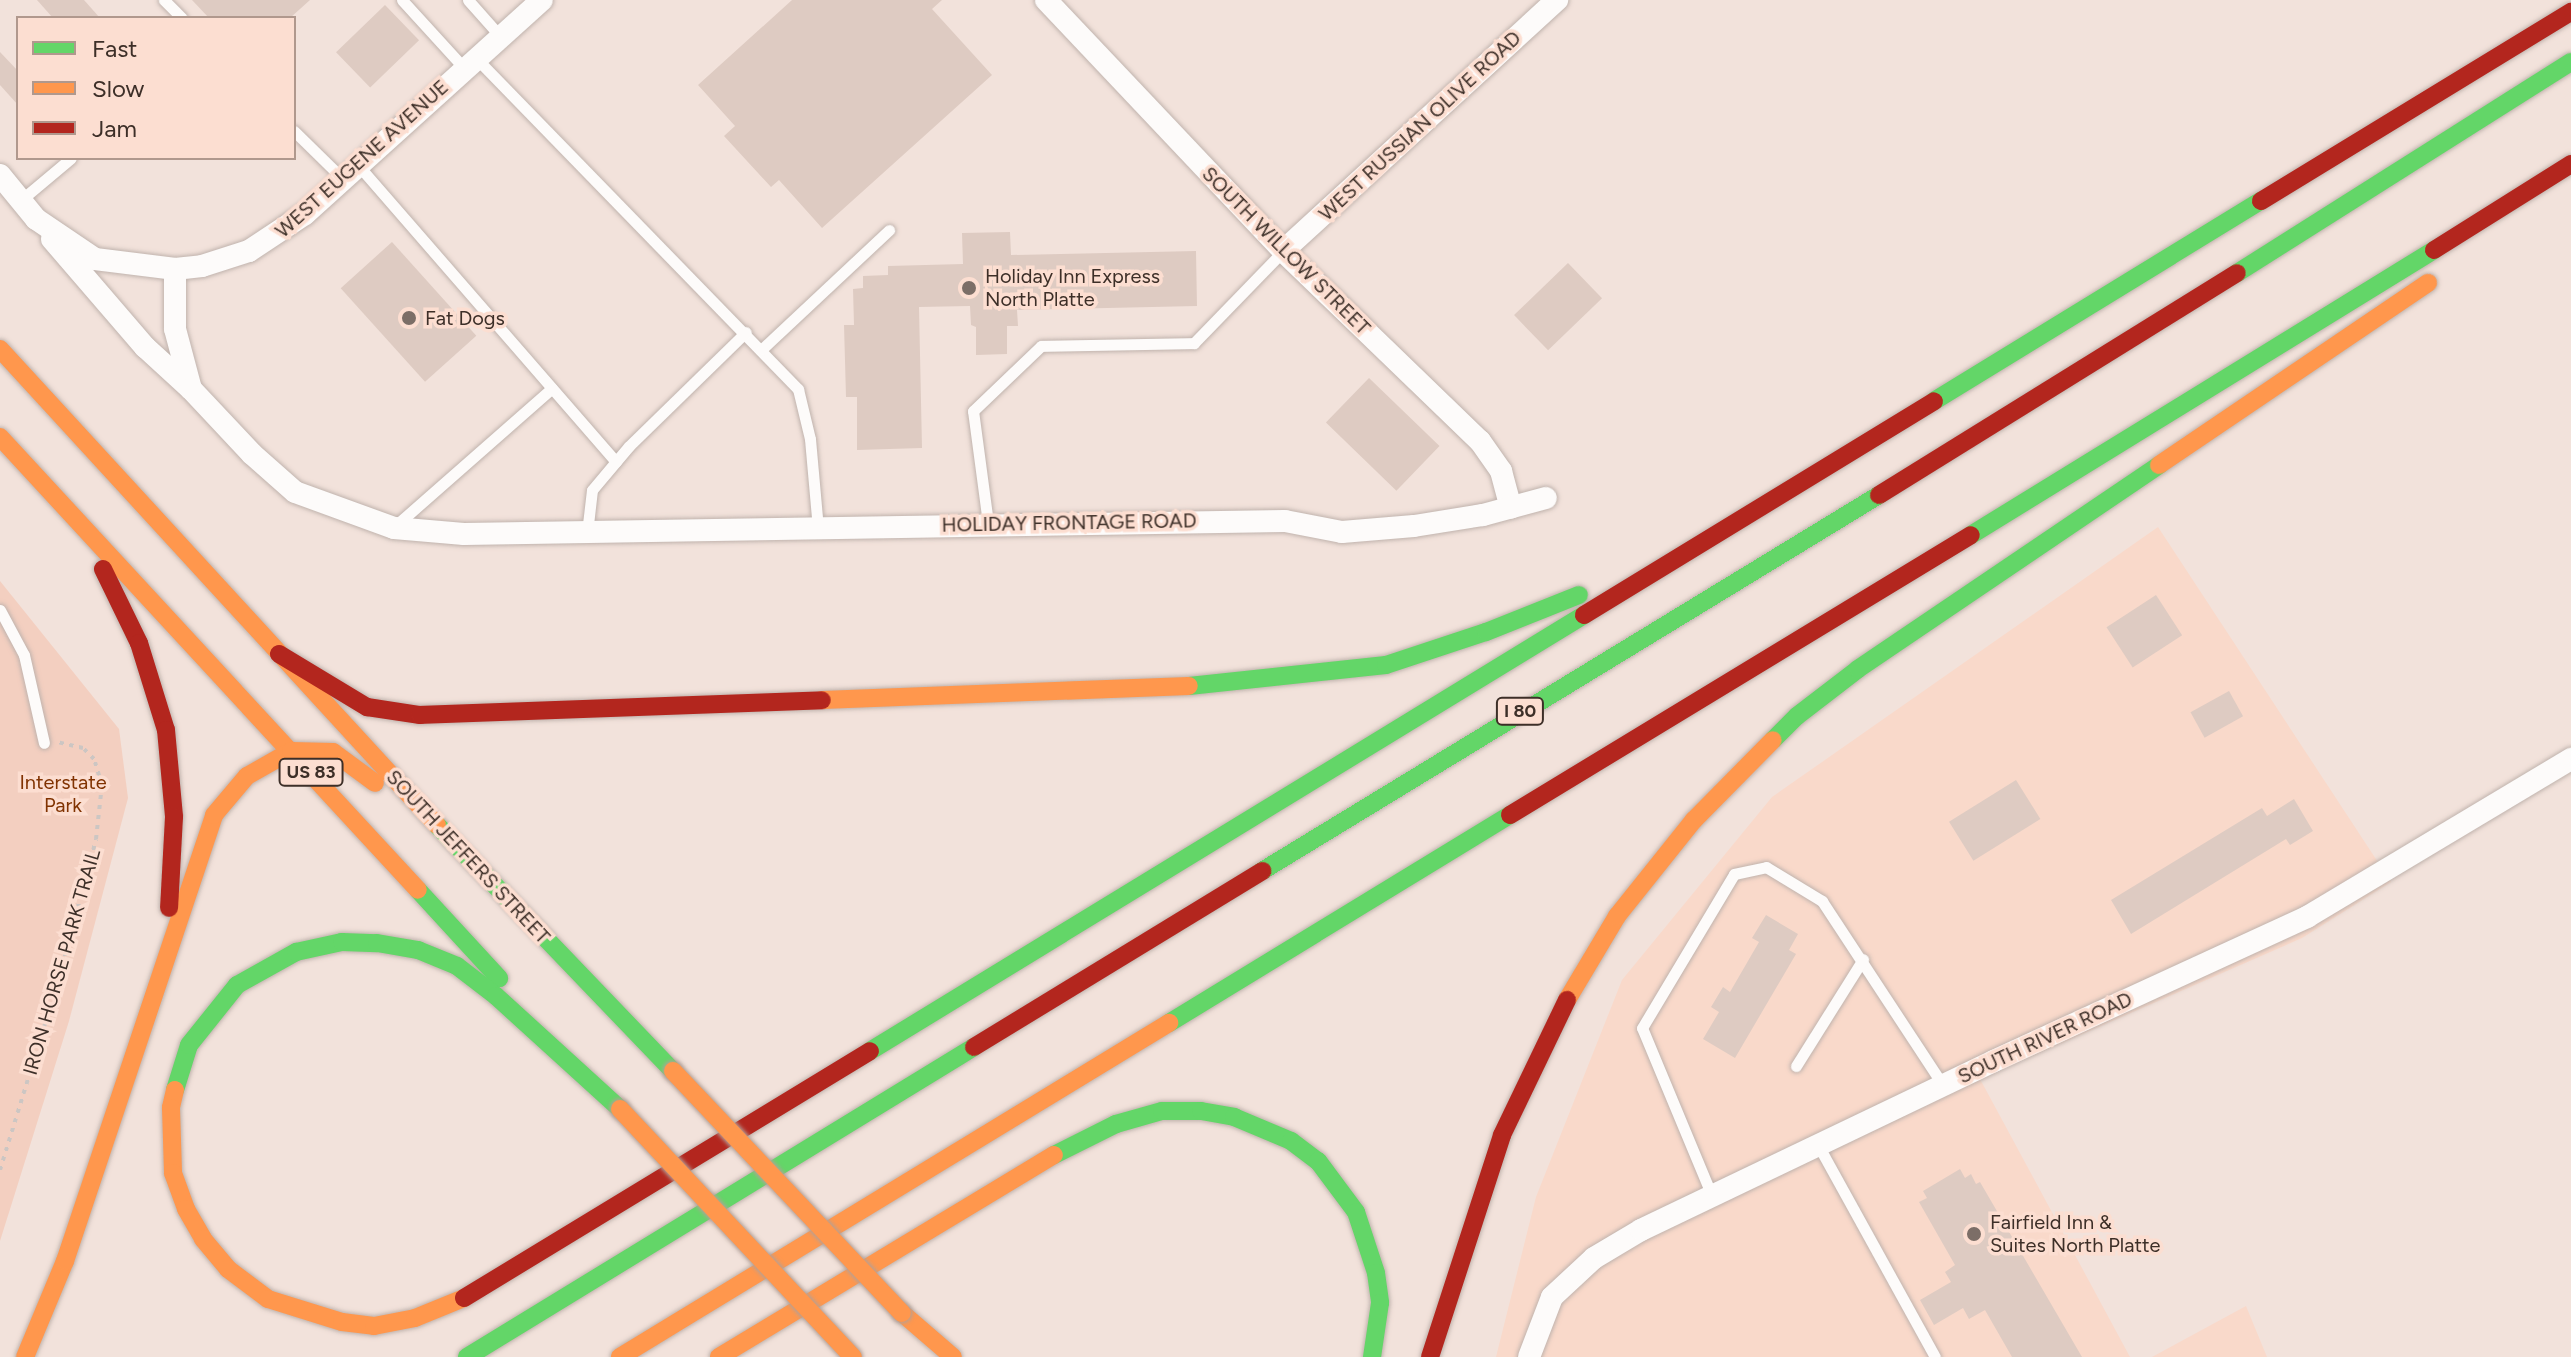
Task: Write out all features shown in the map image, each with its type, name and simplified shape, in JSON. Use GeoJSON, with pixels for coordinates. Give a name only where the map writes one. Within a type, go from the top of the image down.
{"type":"FeatureCollection","features":[{"type":"Feature","properties":{"kind":"highway"},"geometry":{"type":"LineString","coordinates":[[620,1109],[496,996],[457,966],[418,950],[377,943],[342,942],[296,952],[264,968],[237,985],[212,1012],[189,1045],[179,1072],[171,1108],[173,1173],[186,1209],[203,1239],[228,1269],[268,1299],[342,1322],[374,1326],[415,1318],[471,1295],[2571,12]]}},
{"type":"Feature","properties":{"kind":"highway","name":"I 80"},"geometry":{"type":"LineString","coordinates":[[467,1357],[2119,348],[2571,62]]}},
{"type":"Feature","properties":{"kind":"highway"},"geometry":{"type":"LineString","coordinates":[[620,1357],[2236,373],[2571,164]]}},
{"type":"Feature","properties":{"kind":"highway"},"geometry":{"type":"LineString","coordinates":[[1430,1357],[1502,1135],[1583,970],[1617,916],[1660,861],[1746,765],[1797,716],[1858,669],[2441,273]]}},
{"type":"Feature","properties":{"kind":"highway","name":"SOUTH JEFFERS STREET"},"geometry":{"type":"LineString","coordinates":[[0,349],[517,911],[943,1357]]}},
{"type":"Feature","properties":{"kind":"highway","name":"US 83"},"geometry":{"type":"LineString","coordinates":[[0,437],[853,1357]]}},
{"type":"Feature","properties":{"kind":"highway"},"geometry":{"type":"LineString","coordinates":[[279,654],[367,707],[420,715],[1231,684],[1386,665],[1486,632],[1629,573],[1769,501]]}},
{"type":"Feature","properties":{"kind":"highway"},"geometry":{"type":"LineString","coordinates":[[59,502],[121,602],[151,675],[166,730],[174,817],[173,881],[163,964]]}},
{"type":"Feature","properties":{"kind":"highway"},"geometry":{"type":"LineString","coordinates":[[25,1357],[65,1261],[163,964],[178,933],[214,815],[247,776],[291,751],[324,749],[349,762],[517,911]]}},
{"type":"Feature","properties":{"kind":"highway"},"geometry":{"type":"LineString","coordinates":[[719,1357],[1069,1146],[1116,1124],[1162,1111],[1201,1111],[1266,1129],[1318,1161],[1338,1184],[1356,1212],[1376,1273],[1380,1303],[1372,1357]]}},
{"type":"Feature","properties":{"kind":"highway"},"geometry":{"type":"LineString","coordinates":[[1420,1357],[1459,1260]]}},
{"type":"Feature","properties":{"kind":"highway"},"geometry":{"type":"LineString","coordinates":[[902,1313],[953,1357]]}},
{"type":"Feature","properties":{"kind":"street","name":"WEST EUGENE AVENUE"},"geometry":{"type":"LineString","coordinates":[[0,175],[36,219],[95,259],[175,269],[202,266],[249,251],[283,230],[542,0]]}},
{"type":"Feature","properties":{"kind":"street","name":"SOUTH WILLOW STREET"},"geometry":{"type":"LineString","coordinates":[[1046,0],[1283,251],[1480,441],[1501,471],[1511,508]]}},
{"type":"Feature","properties":{"kind":"street","name":"WEST RUSSIAN OLIVE ROAD"},"geometry":{"type":"LineString","coordinates":[[1283,251],[1557,0]]}},
{"type":"Feature","properties":{"kind":"street","name":"HOLIDAY FRONTAGE ROAD"},"geometry":{"type":"LineString","coordinates":[[36,219],[145,347],[191,389],[252,454],[295,492],[394,528],[464,534],[988,523],[1285,521],[1342,532],[1414,526],[1511,508],[1546,498]]}},
{"type":"Feature","properties":{"kind":"street","name":"HOLIDAY FRONTAGE ROAD"},"geometry":{"type":"LineString","coordinates":[[175,269],[175,329],[191,389]]}},
{"type":"Feature","properties":{"kind":"street","name":"SOUTH RIVER ROAD"},"geometry":{"type":"LineString","coordinates":[[1529,1357],[1552,1297],[1594,1258],[1641,1230],[1943,1085],[2307,917],[2571,759]]}},
{"type":"Feature","properties":{"kind":"lane"},"geometry":{"type":"LineString","coordinates":[[164,0],[180,16]]}},
{"type":"Feature","properties":{"kind":"lane"},"geometry":{"type":"LineString","coordinates":[[402,0],[746,332],[798,389],[810,439],[818,528]]}},
{"type":"Feature","properties":{"kind":"lane"},"geometry":{"type":"LineString","coordinates":[[468,0],[500,36]]}},
{"type":"Feature","properties":{"kind":"lane"},"geometry":{"type":"LineString","coordinates":[[296,132],[350,172],[552,388],[616,462]]}},
{"type":"Feature","properties":{"kind":"lane"},"geometry":{"type":"LineString","coordinates":[[21,200],[69,160]]}},
{"type":"Feature","properties":{"kind":"lane"},"geometry":{"type":"LineString","coordinates":[[762,349],[889,230]]}},
{"type":"Feature","properties":{"kind":"lane"},"geometry":{"type":"LineString","coordinates":[[988,523],[973,411],[1041,346],[1194,343],[1283,251]]}},
{"type":"Feature","properties":{"kind":"lane"},"geometry":{"type":"LineString","coordinates":[[587,533],[592,490],[746,332]]}},
{"type":"Feature","properties":{"kind":"lane"},"geometry":{"type":"LineString","coordinates":[[394,528],[552,388]]}},
{"type":"Feature","properties":{"kind":"lane"},"geometry":{"type":"LineString","coordinates":[[0,610],[24,655],[44,743]]}},
{"type":"Feature","properties":{"kind":"lane"},"geometry":{"type":"LineString","coordinates":[[1712,1196],[1642,1028],[1734,874],[1766,867],[1822,901],[1943,1085]]}},
{"type":"Feature","properties":{"kind":"lane"},"geometry":{"type":"LineString","coordinates":[[1796,1066],[1863,959]]}},
{"type":"Feature","properties":{"kind":"lane"},"geometry":{"type":"LineString","coordinates":[[1818,1145],[1935,1357]]}},
{"type":"Feature","properties":{"kind":"path","name":"IRON HORSE PARK TRAIL"},"geometry":{"type":"LineString","coordinates":[[0,1170],[57,985],[96,839],[102,785],[94,759],[83,748],[67,742],[44,743]]}},
{"type":"Feature","properties":{"kind":"shaded area"},"geometry":{"type":"Polygon","coordinates":[[[2158,527],[2391,882],[2302,938],[1980,1079],[2130,1357],[1496,1357],[1536,1197],[1622,980],[1772,797],[2158,527]]]}},
{"type":"Feature","properties":{"kind":"shaded area"},"geometry":{"type":"Polygon","coordinates":[[[2246,1306],[2267,1357],[2152,1357],[2246,1306]]]}},
{"type":"Feature","properties":{"kind":"green space","name":"Interstate Park"},"geometry":{"type":"Polygon","coordinates":[[[0,581],[119,729],[128,798],[69,1021],[0,1241],[0,581]]]}},
{"type":"Feature","properties":{"kind":"building"},"geometry":{"type":"Polygon","coordinates":[[[37,0],[84,0],[98,16],[51,16],[37,0]]]}},
{"type":"Feature","properties":{"kind":"building"},"geometry":{"type":"Polygon","coordinates":[[[192,0],[310,0],[292,16],[207,16],[192,0]]]}},
{"type":"Feature","properties":{"kind":"building"},"geometry":{"type":"Polygon","coordinates":[[[792,0],[942,0],[932,9],[992,75],[822,228],[779,180],[771,187],[724,136],[735,126],[698,85],[792,0]]]}},
{"type":"Feature","properties":{"kind":"building"},"geometry":{"type":"Polygon","coordinates":[[[385,5],[419,40],[370,87],[336,52],[385,5]]]}},
{"type":"Feature","properties":{"kind":"building"},"geometry":{"type":"Polygon","coordinates":[[[0,52],[16,69],[16,103],[0,85],[0,52]]]}},
{"type":"Feature","properties":{"kind":"building"},"geometry":{"type":"Polygon","coordinates":[[[1010,232],[1011,255],[1196,251],[1197,306],[1017,310],[1018,326],[1007,326],[1007,354],[976,355],[976,327],[971,325],[970,306],[919,307],[922,448],[857,450],[857,397],[846,397],[844,325],[854,325],[853,289],[863,288],[863,276],[888,275],[888,266],[963,264],[962,233],[1010,232]]]}},
{"type":"Feature","properties":{"kind":"building"},"geometry":{"type":"Polygon","coordinates":[[[392,242],[476,336],[425,382],[341,288],[392,242]]]}},
{"type":"Feature","properties":{"kind":"building"},"geometry":{"type":"Polygon","coordinates":[[[1568,263],[1602,298],[1548,350],[1514,315],[1568,263]]]}},
{"type":"Feature","properties":{"kind":"building"},"geometry":{"type":"Polygon","coordinates":[[[1369,378],[1439,446],[1396,491],[1326,423],[1369,378]]]}},
{"type":"Feature","properties":{"kind":"building"},"geometry":{"type":"Polygon","coordinates":[[[2156,595],[2182,635],[2133,667],[2107,627],[2156,595]]]}},
{"type":"Feature","properties":{"kind":"building"},"geometry":{"type":"Polygon","coordinates":[[[2229,691],[2243,716],[2205,738],[2191,712],[2229,691]]]}},
{"type":"Feature","properties":{"kind":"building"},"geometry":{"type":"Polygon","coordinates":[[[2016,780],[2040,819],[1973,861],[1949,822],[2016,780]]]}},
{"type":"Feature","properties":{"kind":"building"},"geometry":{"type":"Polygon","coordinates":[[[2294,799],[2313,831],[2290,845],[2286,839],[2131,934],[2111,900],[2262,808],[2267,816],[2294,799]]]}},
{"type":"Feature","properties":{"kind":"building"},"geometry":{"type":"Polygon","coordinates":[[[1766,915],[1798,934],[1789,950],[1796,954],[1735,1058],[1703,1039],[1719,1012],[1711,1007],[1723,987],[1730,992],[1759,942],[1752,938],[1766,915]]]}},
{"type":"Feature","properties":{"kind":"building","name":"Fairfield Inn & Suites North Platte"},"geometry":{"type":"Polygon","coordinates":[[[1960,1169],[1965,1178],[1971,1174],[1976,1184],[1980,1182],[2082,1357],[2012,1357],[1985,1310],[1969,1319],[1963,1308],[1934,1325],[1920,1300],[1951,1282],[1945,1272],[1955,1265],[1919,1202],[1927,1198],[1923,1191],[1960,1169]]]}},
{"type":"Feature","properties":{"kind":"traffic: fast"},"geometry":{"type":"LineString","coordinates":[[2237,273],[2571,62]]}},
{"type":"Feature","properties":{"kind":"traffic: fast"},"geometry":{"type":"LineString","coordinates":[[1934,401],[2261,201]]}},
{"type":"Feature","properties":{"kind":"traffic: fast"},"geometry":{"type":"LineString","coordinates":[[1971,535],[2434,250]]}},
{"type":"Feature","properties":{"kind":"traffic: fast"},"geometry":{"type":"LineString","coordinates":[[1773,740],[1797,716],[1858,669],[2159,465]]}},
{"type":"Feature","properties":{"kind":"traffic: fast"},"geometry":{"type":"LineString","coordinates":[[1262,871],[1879,495]]}},
{"type":"Feature","properties":{"kind":"traffic: fast"},"geometry":{"type":"LineString","coordinates":[[1189,686],[1386,665],[1486,632],[1579,595]]}},
{"type":"Feature","properties":{"kind":"traffic: fast"},"geometry":{"type":"LineString","coordinates":[[870,1051],[1584,615]]}},
{"type":"Feature","properties":{"kind":"traffic: fast"},"geometry":{"type":"LineString","coordinates":[[1169,1023],[1510,815]]}},
{"type":"Feature","properties":{"kind":"traffic: fast"},"geometry":{"type":"LineString","coordinates":[[437,825],[673,1071]]}},
{"type":"Feature","properties":{"kind":"traffic: fast"},"geometry":{"type":"LineString","coordinates":[[418,890],[499,978]]}},
{"type":"Feature","properties":{"kind":"traffic: fast"},"geometry":{"type":"LineString","coordinates":[[175,1090],[189,1045],[237,985],[296,952],[342,942],[377,943],[418,950],[457,966],[496,996],[620,1109]]}},
{"type":"Feature","properties":{"kind":"traffic: fast"},"geometry":{"type":"LineString","coordinates":[[467,1357],[974,1047]]}},
{"type":"Feature","properties":{"kind":"traffic: fast"},"geometry":{"type":"LineString","coordinates":[[1054,1155],[1116,1124],[1162,1111],[1201,1111],[1234,1117],[1291,1141],[1318,1161],[1356,1212],[1376,1273],[1380,1303],[1372,1357]]}},
{"type":"Feature","properties":{"kind":"traffic: slow"},"geometry":{"type":"LineString","coordinates":[[2159,465],[2428,283]]}},
{"type":"Feature","properties":{"kind":"traffic: slow"},"geometry":{"type":"LineString","coordinates":[[0,349],[437,825]]}},
{"type":"Feature","properties":{"kind":"traffic: slow"},"geometry":{"type":"LineString","coordinates":[[0,437],[418,890]]}},
{"type":"Feature","properties":{"kind":"traffic: slow"},"geometry":{"type":"LineString","coordinates":[[822,700],[1189,686]]}},
{"type":"Feature","properties":{"kind":"traffic: slow"},"geometry":{"type":"LineString","coordinates":[[1567,1000],[1617,916],[1694,820],[1773,740]]}},
{"type":"Feature","properties":{"kind":"traffic: slow"},"geometry":{"type":"LineString","coordinates":[[25,1357],[65,1261],[214,815],[247,776],[291,751],[333,752],[375,783]]}},
{"type":"Feature","properties":{"kind":"traffic: slow"},"geometry":{"type":"LineString","coordinates":[[620,1357],[1169,1023]]}},
{"type":"Feature","properties":{"kind":"traffic: slow"},"geometry":{"type":"LineString","coordinates":[[673,1071],[902,1313]]}},
{"type":"Feature","properties":{"kind":"traffic: slow"},"geometry":{"type":"LineString","coordinates":[[175,1090],[171,1108],[173,1173],[186,1209],[203,1239],[228,1269],[268,1299],[342,1322],[374,1326],[415,1318],[464,1298]]}},
{"type":"Feature","properties":{"kind":"traffic: slow"},"geometry":{"type":"LineString","coordinates":[[620,1109],[853,1357]]}},
{"type":"Feature","properties":{"kind":"traffic: slow"},"geometry":{"type":"LineString","coordinates":[[719,1357],[1054,1155]]}},
{"type":"Feature","properties":{"kind":"traffic: slow"},"geometry":{"type":"LineString","coordinates":[[902,1313],[953,1357]]}},
{"type":"Feature","properties":{"kind":"traffic: jam"},"geometry":{"type":"LineString","coordinates":[[2261,201],[2571,12]]}},
{"type":"Feature","properties":{"kind":"traffic: jam"},"geometry":{"type":"LineString","coordinates":[[2434,250],[2571,164]]}},
{"type":"Feature","properties":{"kind":"traffic: jam"},"geometry":{"type":"LineString","coordinates":[[1879,495],[2237,273]]}},
{"type":"Feature","properties":{"kind":"traffic: jam"},"geometry":{"type":"LineString","coordinates":[[1584,615],[1934,401]]}},
{"type":"Feature","properties":{"kind":"traffic: jam"},"geometry":{"type":"LineString","coordinates":[[1510,815],[1971,535]]}},
{"type":"Feature","properties":{"kind":"traffic: jam"},"geometry":{"type":"LineString","coordinates":[[103,569],[139,643],[166,730],[174,817],[169,908]]}},
{"type":"Feature","properties":{"kind":"traffic: jam"},"geometry":{"type":"LineString","coordinates":[[279,654],[367,707],[420,715],[822,700]]}},
{"type":"Feature","properties":{"kind":"traffic: jam"},"geometry":{"type":"LineString","coordinates":[[974,1047],[1262,871]]}},
{"type":"Feature","properties":{"kind":"traffic: jam"},"geometry":{"type":"LineString","coordinates":[[1430,1357],[1502,1135],[1567,1000]]}},
{"type":"Feature","properties":{"kind":"traffic: jam"},"geometry":{"type":"LineString","coordinates":[[464,1298],[870,1051]]}},
{"type":"Feature","properties":{"kind":"place","name":"Holiday Inn Express North Platte"},"geometry":{"type":"Point","coordinates":[969,288]}},
{"type":"Feature","properties":{"kind":"place","name":"Fat Dogs"},"geometry":{"type":"Point","coordinates":[409,318]}},
{"type":"Feature","properties":{"kind":"place","name":"Fairfield Inn & Suites North Platte"},"geometry":{"type":"Point","coordinates":[1974,1234]}}]}
